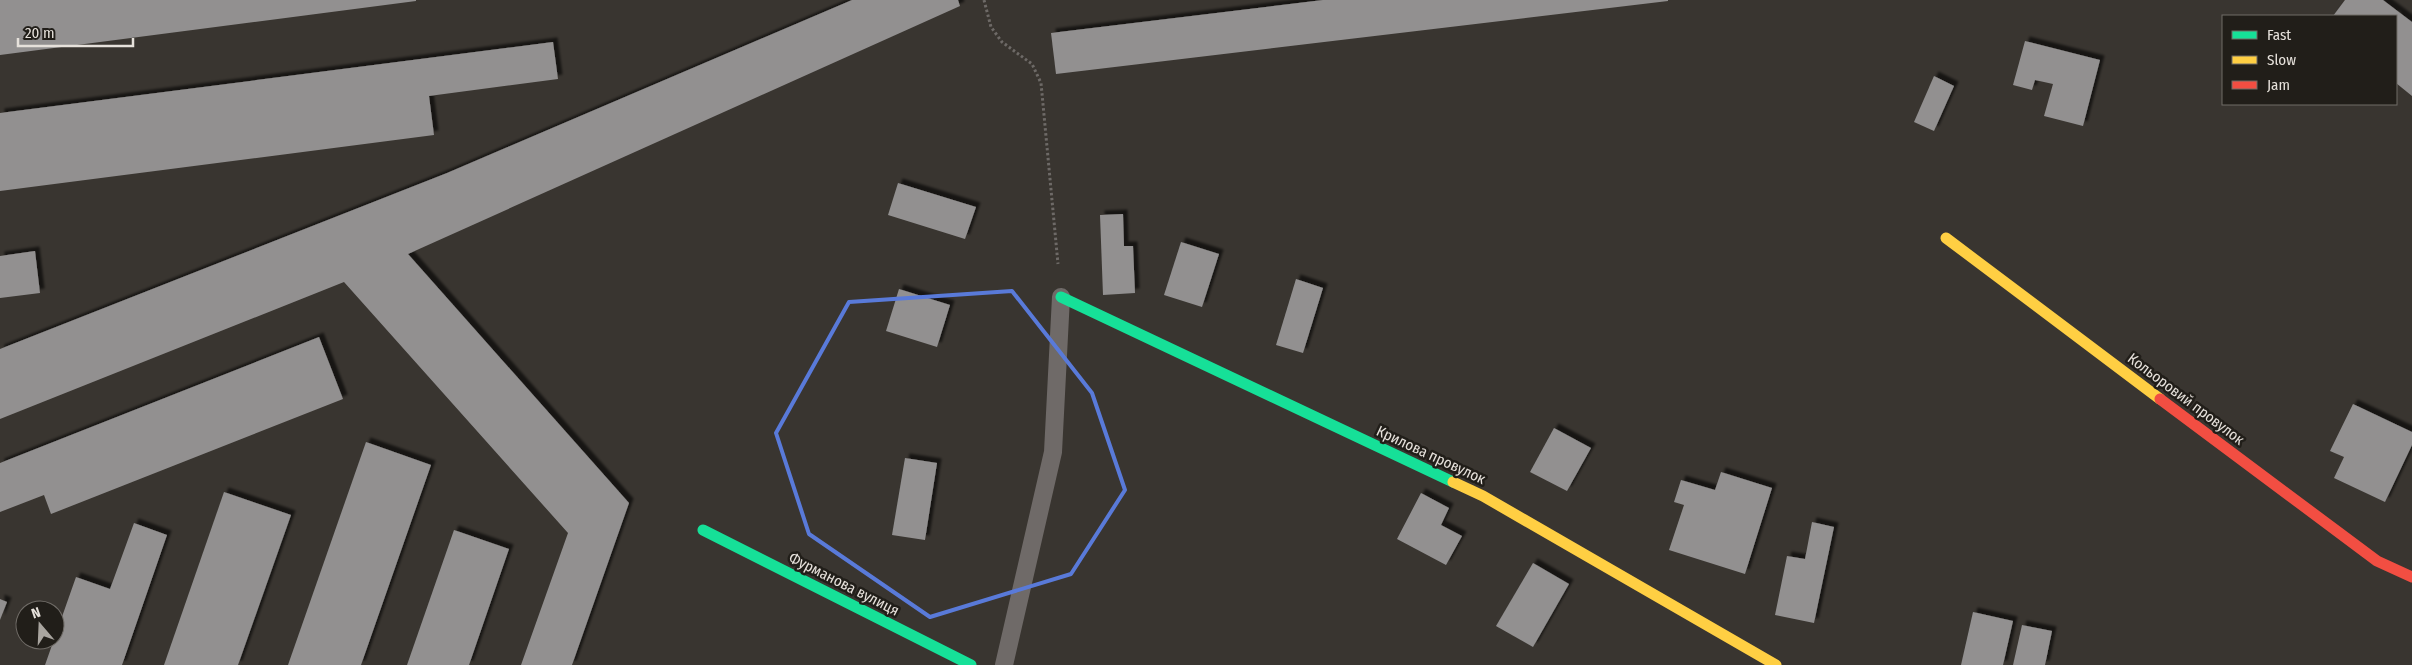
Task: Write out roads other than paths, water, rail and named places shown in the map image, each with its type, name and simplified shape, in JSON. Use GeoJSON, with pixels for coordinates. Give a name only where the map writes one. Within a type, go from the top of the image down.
{"type":"FeatureCollection","features":[{"type":"Feature","properties":{"kind":"street","name":"Кольоровий провулок"},"geometry":{"type":"LineString","coordinates":[[1946,238],[2378,560],[2412,577]]}},
{"type":"Feature","properties":{"kind":"street","name":"Крилова провулок"},"geometry":{"type":"LineString","coordinates":[[1061,297],[1482,496],[1776,665]]}},
{"type":"Feature","properties":{"kind":"street","name":"Фурманова вулиця"},"geometry":{"type":"LineString","coordinates":[[703,530],[971,665]]}},
{"type":"Feature","properties":{"kind":"lane"},"geometry":{"type":"LineString","coordinates":[[1004,665],[1053,452],[1061,297]]}}]}
